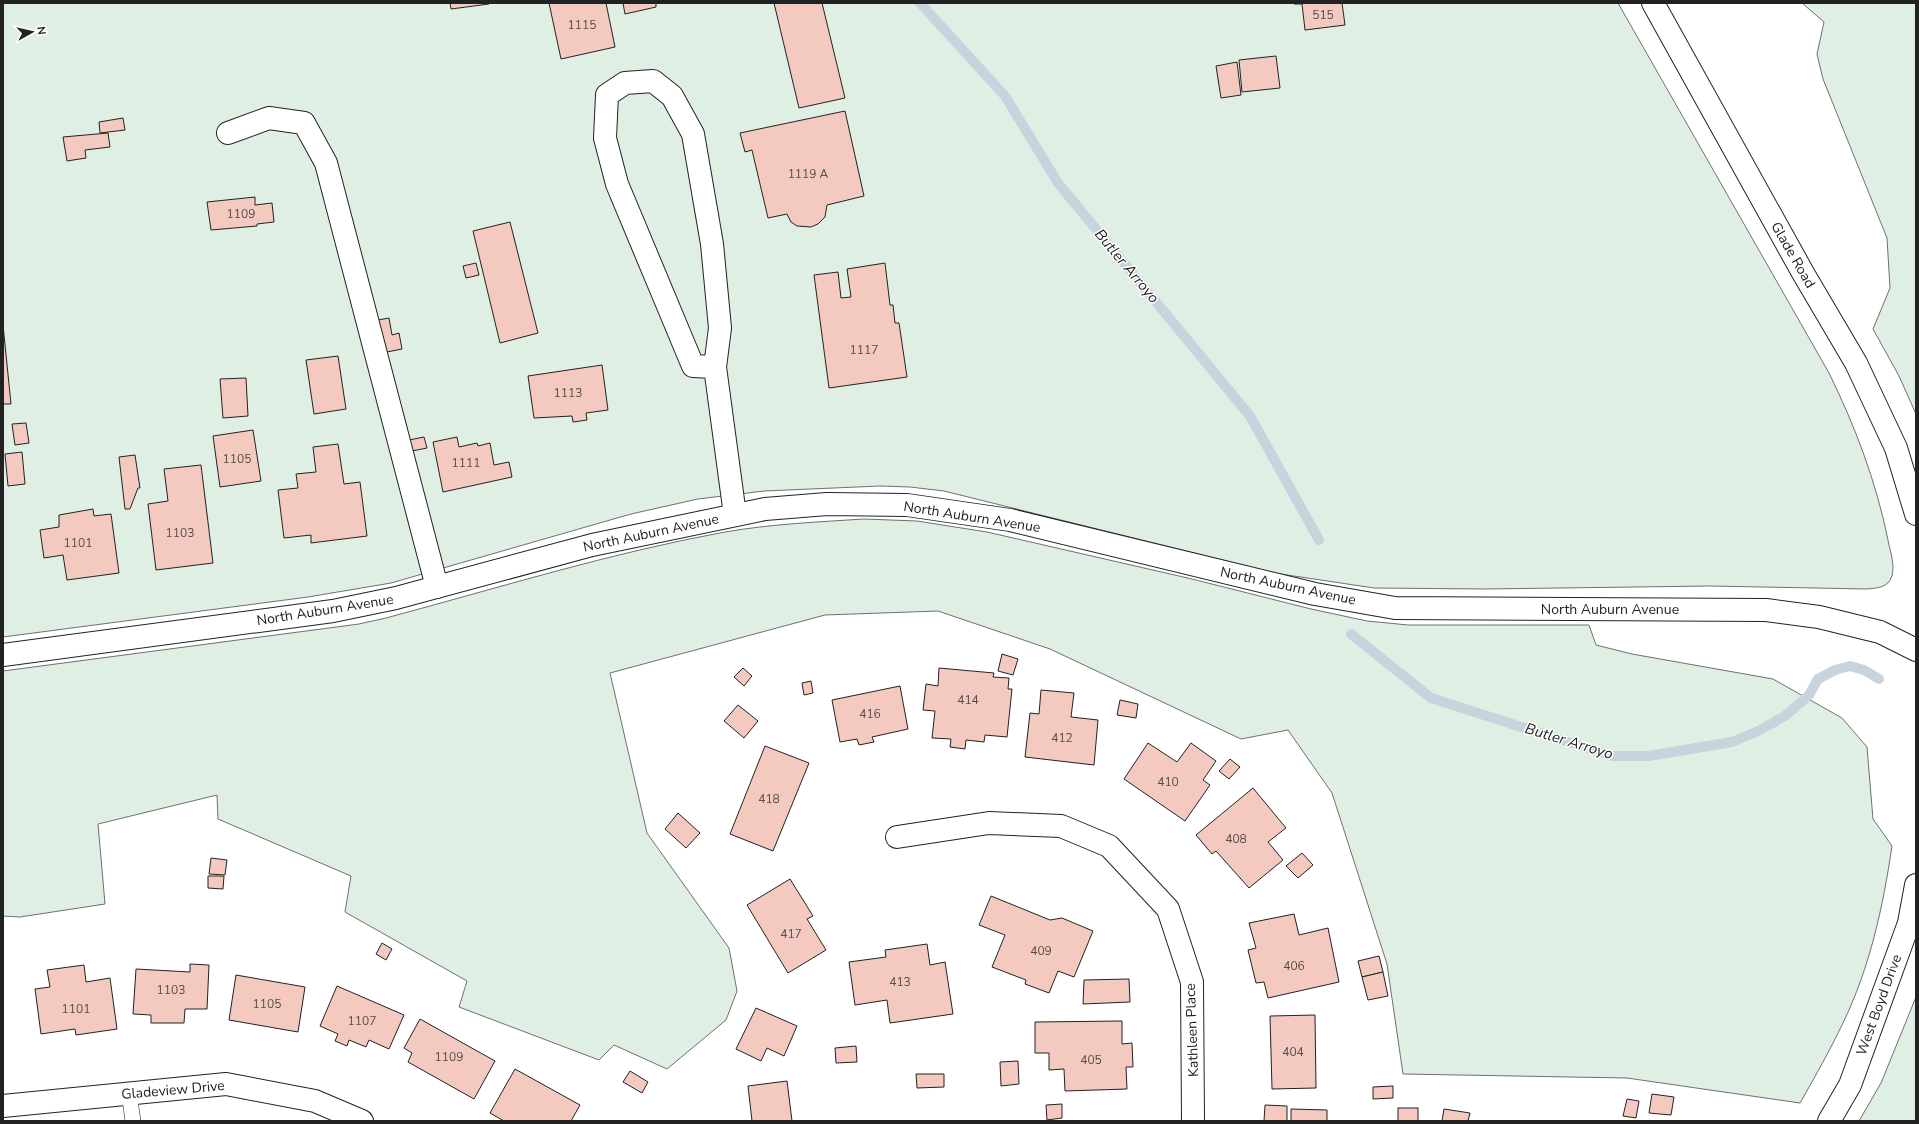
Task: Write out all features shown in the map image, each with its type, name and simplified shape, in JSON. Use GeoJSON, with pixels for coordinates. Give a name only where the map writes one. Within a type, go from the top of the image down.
{"type":"FeatureCollection","features":[{"type":"Feature","properties":{"kind":"street","name":"Glade Road"},"geometry":{"type":"LineString","coordinates":[[1653,3],[1776,226],[1856,363],[1896,448],[1916,514]]}},
{"type":"Feature","properties":{"kind":"street"},"geometry":{"type":"LineString","coordinates":[[715,367],[693,366],[617,184],[605,138],[607,95],[625,83],[653,81],[672,96],[693,134],[712,244],[720,328],[715,367],[735,515]]}},
{"type":"Feature","properties":{"kind":"street"},"geometry":{"type":"LineString","coordinates":[[228,133],[269,118],[304,123],[326,163],[438,588]]}},
{"type":"Feature","properties":{"kind":"street","name":"North Auburn Avenue"},"geometry":{"type":"LineString","coordinates":[[3,655],[333,611],[438,588],[592,545],[765,509],[827,504],[907,504],[1010,520],[1315,594],[1395,608],[1766,610],[1819,617],[1880,632],[1916,650]]}},
{"type":"Feature","properties":{"kind":"street","name":"Kathleen Place"},"geometry":{"type":"LineString","coordinates":[[897,837],[990,823],[1061,826],[1109,846],[1168,909],[1192,982],[1193,1121]]}},
{"type":"Feature","properties":{"kind":"street","name":"West Boyd Drive"},"geometry":{"type":"LineString","coordinates":[[1829,1121],[1850,1085],[1909,923],[1916,885]]}},
{"type":"Feature","properties":{"kind":"street","name":"Gladeview Drive"},"geometry":{"type":"LineString","coordinates":[[3,1106],[226,1084],[315,1101],[362,1121]]}},
{"type":"Feature","properties":{"kind":"lane"},"geometry":{"type":"LineString","coordinates":[[129,1094],[133,1121]]}},
{"type":"Feature","properties":{"kind":"green space"},"geometry":{"type":"Polygon","coordinates":[[[3,3],[1618,3],[1829,373],[1848,413],[1871,475],[1893,562],[1892,576],[1885,585],[1878,588],[1867,589],[1710,586],[1485,589],[1374,588],[1274,573],[944,491],[910,487],[880,486],[764,491],[698,499],[631,514],[391,583],[308,597],[3,637],[3,3]]]}},
{"type":"Feature","properties":{"kind":"green space"},"geometry":{"type":"Polygon","coordinates":[[[1802,3],[1916,3],[1916,414],[1899,376],[1873,329],[1890,288],[1887,238],[1823,79],[1817,54],[1824,22],[1802,3]]]}},
{"type":"Feature","properties":{"kind":"green space"},"geometry":{"type":"Polygon","coordinates":[[[864,519],[917,521],[987,532],[1367,621],[1408,625],[1589,625],[1596,645],[1632,654],[1773,679],[1842,718],[1867,747],[1873,819],[1892,846],[1880,914],[1861,980],[1838,1033],[1800,1103],[1627,1078],[1403,1074],[1387,964],[1332,793],[1288,730],[1241,739],[1050,649],[938,611],[825,615],[610,673],[647,833],[729,948],[737,991],[726,1020],[667,1069],[614,1045],[599,1060],[459,1007],[467,981],[345,912],[351,876],[218,819],[217,795],[98,824],[105,904],[20,917],[3,916],[3,671],[359,624],[554,572],[682,540],[760,527],[864,519]]]}},
{"type":"Feature","properties":{"kind":"green space"},"geometry":{"type":"Polygon","coordinates":[[[1916,997],[1916,1121],[1859,1121],[1881,1083],[1916,997]]]}},
{"type":"Feature","properties":{"kind":"building"},"geometry":{"type":"Polygon","coordinates":[[[450,3],[488,3],[489,4],[451,9],[450,3]]]}},
{"type":"Feature","properties":{"kind":"building"},"geometry":{"type":"Polygon","coordinates":[[[549,3],[606,3],[615,47],[561,59],[549,3]]]}},
{"type":"Feature","properties":{"kind":"building"},"geometry":{"type":"Polygon","coordinates":[[[623,3],[656,3],[656,7],[625,14],[623,3]]]}},
{"type":"Feature","properties":{"kind":"building"},"geometry":{"type":"Polygon","coordinates":[[[774,3],[822,3],[845,98],[799,108],[774,3]]]}},
{"type":"Feature","properties":{"kind":"building"},"geometry":{"type":"Polygon","coordinates":[[[1294,3],[1342,3],[1345,25],[1305,30],[1302,4],[1294,3]]]}},
{"type":"Feature","properties":{"kind":"building"},"geometry":{"type":"Polygon","coordinates":[[[1276,56],[1280,88],[1242,92],[1239,60],[1276,56]]]}},
{"type":"Feature","properties":{"kind":"building"},"geometry":{"type":"Polygon","coordinates":[[[1237,62],[1241,95],[1221,98],[1216,66],[1237,62]]]}},
{"type":"Feature","properties":{"kind":"building"},"geometry":{"type":"Polygon","coordinates":[[[845,111],[864,196],[827,205],[825,217],[818,224],[811,227],[797,226],[791,222],[787,214],[768,218],[752,150],[745,152],[740,133],[845,111]]]}},
{"type":"Feature","properties":{"kind":"building"},"geometry":{"type":"Polygon","coordinates":[[[123,118],[125,130],[100,133],[99,122],[123,118]]]}},
{"type":"Feature","properties":{"kind":"building"},"geometry":{"type":"Polygon","coordinates":[[[108,133],[110,147],[85,150],[86,158],[67,161],[63,137],[108,133]]]}},
{"type":"Feature","properties":{"kind":"building"},"geometry":{"type":"Polygon","coordinates":[[[255,197],[255,205],[272,203],[274,222],[257,224],[257,226],[211,230],[207,202],[255,197]]]}},
{"type":"Feature","properties":{"kind":"building"},"geometry":{"type":"Polygon","coordinates":[[[510,222],[538,333],[500,343],[473,231],[510,222]]]}},
{"type":"Feature","properties":{"kind":"building"},"geometry":{"type":"Polygon","coordinates":[[[476,263],[479,275],[466,278],[463,266],[476,263]]]}},
{"type":"Feature","properties":{"kind":"building"},"geometry":{"type":"Polygon","coordinates":[[[885,263],[890,305],[893,305],[895,323],[899,323],[907,377],[829,388],[814,275],[838,272],[841,298],[851,297],[847,269],[885,263]]]}},
{"type":"Feature","properties":{"kind":"building"},"geometry":{"type":"Polygon","coordinates":[[[389,318],[392,335],[399,333],[402,349],[387,352],[378,320],[389,318]]]}},
{"type":"Feature","properties":{"kind":"building"},"geometry":{"type":"Polygon","coordinates":[[[3,325],[11,404],[3,404],[3,325]]]}},
{"type":"Feature","properties":{"kind":"building"},"geometry":{"type":"Polygon","coordinates":[[[338,356],[346,409],[314,414],[306,360],[338,356]]]}},
{"type":"Feature","properties":{"kind":"building"},"geometry":{"type":"Polygon","coordinates":[[[602,365],[608,410],[586,413],[587,420],[573,422],[572,416],[534,418],[528,376],[602,365]]]}},
{"type":"Feature","properties":{"kind":"building"},"geometry":{"type":"Polygon","coordinates":[[[246,378],[248,416],[223,418],[220,379],[246,378]]]}},
{"type":"Feature","properties":{"kind":"building"},"geometry":{"type":"Polygon","coordinates":[[[26,423],[29,443],[15,445],[12,424],[26,423]]]}},
{"type":"Feature","properties":{"kind":"building"},"geometry":{"type":"Polygon","coordinates":[[[253,430],[261,481],[220,487],[213,436],[253,430]]]}},
{"type":"Feature","properties":{"kind":"building"},"geometry":{"type":"Polygon","coordinates":[[[424,437],[427,448],[412,451],[409,440],[424,437]]]}},
{"type":"Feature","properties":{"kind":"building"},"geometry":{"type":"Polygon","coordinates":[[[457,437],[459,447],[477,443],[478,446],[490,443],[494,465],[509,462],[512,477],[443,492],[433,442],[457,437]]]}},
{"type":"Feature","properties":{"kind":"building"},"geometry":{"type":"Polygon","coordinates":[[[338,444],[344,484],[360,482],[367,536],[311,543],[311,535],[284,538],[278,490],[298,488],[296,474],[316,472],[313,447],[338,444]]]}},
{"type":"Feature","properties":{"kind":"building"},"geometry":{"type":"Polygon","coordinates":[[[22,452],[25,484],[8,486],[5,454],[22,452]]]}},
{"type":"Feature","properties":{"kind":"building"},"geometry":{"type":"Polygon","coordinates":[[[135,455],[140,488],[138,488],[130,509],[125,509],[119,457],[135,455]]]}},
{"type":"Feature","properties":{"kind":"building"},"geometry":{"type":"Polygon","coordinates":[[[201,465],[213,563],[156,570],[148,504],[168,501],[164,469],[201,465]]]}},
{"type":"Feature","properties":{"kind":"building"},"geometry":{"type":"Polygon","coordinates":[[[93,509],[94,516],[111,514],[119,573],[67,580],[63,555],[44,558],[40,530],[59,527],[59,515],[93,509]]]}},
{"type":"Feature","properties":{"kind":"building"},"geometry":{"type":"Polygon","coordinates":[[[1002,654],[1018,659],[1013,675],[998,671],[1002,654]]]}},
{"type":"Feature","properties":{"kind":"building"},"geometry":{"type":"Polygon","coordinates":[[[743,668],[752,676],[744,686],[734,677],[743,668]]]}},
{"type":"Feature","properties":{"kind":"building"},"geometry":{"type":"Polygon","coordinates":[[[939,668],[994,673],[993,677],[1009,678],[1008,689],[1012,689],[1007,737],[985,735],[984,742],[966,740],[965,749],[950,747],[951,739],[932,738],[935,711],[923,710],[926,684],[938,686],[939,668]]]}},
{"type":"Feature","properties":{"kind":"building"},"geometry":{"type":"Polygon","coordinates":[[[811,681],[813,693],[804,695],[802,683],[811,681]]]}},
{"type":"Feature","properties":{"kind":"building"},"geometry":{"type":"Polygon","coordinates":[[[900,686],[908,729],[872,737],[874,742],[859,745],[857,739],[840,742],[832,700],[900,686]]]}},
{"type":"Feature","properties":{"kind":"building"},"geometry":{"type":"Polygon","coordinates":[[[1041,690],[1074,693],[1071,717],[1098,720],[1094,765],[1025,757],[1030,713],[1039,714],[1041,690]]]}},
{"type":"Feature","properties":{"kind":"building"},"geometry":{"type":"Polygon","coordinates":[[[1120,700],[1138,704],[1136,718],[1117,715],[1120,700]]]}},
{"type":"Feature","properties":{"kind":"building"},"geometry":{"type":"Polygon","coordinates":[[[738,705],[758,721],[744,738],[724,721],[738,705]]]}},
{"type":"Feature","properties":{"kind":"building"},"geometry":{"type":"Polygon","coordinates":[[[1148,743],[1177,762],[1191,743],[1216,761],[1203,780],[1210,785],[1185,821],[1124,779],[1148,743]]]}},
{"type":"Feature","properties":{"kind":"building"},"geometry":{"type":"Polygon","coordinates":[[[765,746],[809,763],[773,851],[730,834],[765,746]]]}},
{"type":"Feature","properties":{"kind":"building"},"geometry":{"type":"Polygon","coordinates":[[[1230,759],[1240,767],[1229,779],[1219,771],[1230,759]]]}},
{"type":"Feature","properties":{"kind":"building"},"geometry":{"type":"Polygon","coordinates":[[[1253,788],[1286,828],[1268,842],[1283,860],[1249,888],[1216,851],[1212,854],[1196,835],[1253,788]]]}},
{"type":"Feature","properties":{"kind":"building"},"geometry":{"type":"Polygon","coordinates":[[[678,813],[700,833],[686,848],[665,829],[678,813]]]}},
{"type":"Feature","properties":{"kind":"building"},"geometry":{"type":"Polygon","coordinates":[[[1302,853],[1313,865],[1298,878],[1286,866],[1302,853]]]}},
{"type":"Feature","properties":{"kind":"building"},"geometry":{"type":"Polygon","coordinates":[[[211,858],[227,860],[225,875],[209,874],[211,858]]]}},
{"type":"Feature","properties":{"kind":"building"},"geometry":{"type":"Polygon","coordinates":[[[208,876],[224,876],[223,889],[208,888],[208,876]]]}},
{"type":"Feature","properties":{"kind":"building"},"geometry":{"type":"Polygon","coordinates":[[[790,879],[813,916],[807,919],[826,950],[788,973],[747,905],[790,879]]]}},
{"type":"Feature","properties":{"kind":"building"},"geometry":{"type":"Polygon","coordinates":[[[991,896],[1050,920],[1062,918],[1093,931],[1074,977],[1058,971],[1049,993],[1025,984],[1026,980],[992,967],[1005,935],[979,925],[991,896]]]}},
{"type":"Feature","properties":{"kind":"building"},"geometry":{"type":"Polygon","coordinates":[[[1294,914],[1299,935],[1328,928],[1339,982],[1268,998],[1264,982],[1256,983],[1248,950],[1256,948],[1249,923],[1294,914]]]}},
{"type":"Feature","properties":{"kind":"building"},"geometry":{"type":"Polygon","coordinates":[[[382,943],[392,949],[386,960],[376,954],[382,943]]]}},
{"type":"Feature","properties":{"kind":"building"},"geometry":{"type":"Polygon","coordinates":[[[927,944],[930,965],[945,962],[953,1014],[890,1023],[887,1000],[855,1005],[849,962],[886,957],[885,950],[927,944]]]}},
{"type":"Feature","properties":{"kind":"building"},"geometry":{"type":"Polygon","coordinates":[[[1379,956],[1383,972],[1362,977],[1358,961],[1379,956]]]}},
{"type":"Feature","properties":{"kind":"building"},"geometry":{"type":"Polygon","coordinates":[[[190,964],[209,965],[207,1009],[185,1009],[184,1023],[151,1023],[151,1015],[133,1014],[136,969],[190,972],[190,964]]]}},
{"type":"Feature","properties":{"kind":"building"},"geometry":{"type":"Polygon","coordinates":[[[84,965],[86,982],[110,978],[117,1029],[76,1035],[75,1029],[41,1034],[35,989],[50,987],[47,970],[84,965]]]}},
{"type":"Feature","properties":{"kind":"building"},"geometry":{"type":"Polygon","coordinates":[[[1383,972],[1388,996],[1368,1000],[1362,977],[1383,972]]]}},
{"type":"Feature","properties":{"kind":"building"},"geometry":{"type":"Polygon","coordinates":[[[236,975],[305,987],[298,1032],[229,1020],[236,975]]]}},
{"type":"Feature","properties":{"kind":"building"},"geometry":{"type":"Polygon","coordinates":[[[1129,979],[1130,1002],[1083,1004],[1084,980],[1129,979]]]}},
{"type":"Feature","properties":{"kind":"building"},"geometry":{"type":"Polygon","coordinates":[[[337,986],[404,1015],[389,1049],[369,1040],[366,1047],[349,1040],[347,1046],[335,1041],[338,1034],[320,1026],[337,986]]]}},
{"type":"Feature","properties":{"kind":"building"},"geometry":{"type":"Polygon","coordinates":[[[756,1008],[797,1026],[784,1056],[767,1048],[761,1061],[736,1049],[756,1008]]]}},
{"type":"Feature","properties":{"kind":"building"},"geometry":{"type":"Polygon","coordinates":[[[1315,1015],[1316,1088],[1272,1089],[1270,1016],[1315,1015]]]}},
{"type":"Feature","properties":{"kind":"building"},"geometry":{"type":"Polygon","coordinates":[[[420,1019],[495,1061],[474,1099],[408,1062],[412,1053],[404,1048],[420,1019]]]}},
{"type":"Feature","properties":{"kind":"building"},"geometry":{"type":"Polygon","coordinates":[[[1122,1021],[1122,1044],[1132,1043],[1133,1067],[1126,1067],[1127,1089],[1065,1091],[1064,1069],[1049,1070],[1049,1053],[1035,1053],[1035,1022],[1122,1021]]]}},
{"type":"Feature","properties":{"kind":"building"},"geometry":{"type":"Polygon","coordinates":[[[856,1046],[857,1062],[836,1063],[835,1048],[856,1046]]]}},
{"type":"Feature","properties":{"kind":"building"},"geometry":{"type":"Polygon","coordinates":[[[1018,1061],[1019,1084],[1001,1086],[1000,1062],[1018,1061]]]}},
{"type":"Feature","properties":{"kind":"building"},"geometry":{"type":"Polygon","coordinates":[[[515,1069],[580,1105],[571,1121],[504,1121],[490,1113],[515,1069]]]}},
{"type":"Feature","properties":{"kind":"building"},"geometry":{"type":"Polygon","coordinates":[[[630,1071],[648,1082],[642,1093],[623,1082],[630,1071]]]}},
{"type":"Feature","properties":{"kind":"building"},"geometry":{"type":"Polygon","coordinates":[[[916,1074],[944,1074],[944,1087],[917,1088],[916,1074]]]}},
{"type":"Feature","properties":{"kind":"building"},"geometry":{"type":"Polygon","coordinates":[[[787,1081],[792,1121],[752,1121],[748,1086],[787,1081]]]}},
{"type":"Feature","properties":{"kind":"building"},"geometry":{"type":"Polygon","coordinates":[[[1393,1086],[1393,1098],[1373,1099],[1373,1087],[1393,1086]]]}},
{"type":"Feature","properties":{"kind":"building"},"geometry":{"type":"Polygon","coordinates":[[[1652,1094],[1674,1097],[1671,1115],[1649,1113],[1652,1094]]]}},
{"type":"Feature","properties":{"kind":"building"},"geometry":{"type":"Polygon","coordinates":[[[1627,1099],[1639,1101],[1636,1118],[1623,1116],[1627,1099]]]}},
{"type":"Feature","properties":{"kind":"building"},"geometry":{"type":"Polygon","coordinates":[[[1062,1104],[1062,1118],[1047,1120],[1046,1105],[1062,1104]]]}},
{"type":"Feature","properties":{"kind":"building"},"geometry":{"type":"Polygon","coordinates":[[[1265,1105],[1287,1106],[1287,1121],[1264,1121],[1265,1105]]]}},
{"type":"Feature","properties":{"kind":"building"},"geometry":{"type":"Polygon","coordinates":[[[1398,1108],[1418,1108],[1418,1121],[1398,1121],[1398,1108]]]}},
{"type":"Feature","properties":{"kind":"building"},"geometry":{"type":"Polygon","coordinates":[[[1291,1109],[1327,1110],[1327,1121],[1291,1121],[1291,1109]]]}},
{"type":"Feature","properties":{"kind":"building"},"geometry":{"type":"Polygon","coordinates":[[[1444,1109],[1470,1113],[1468,1121],[1442,1121],[1444,1109]]]}},
{"type":"Feature","properties":{"kind":"waterway","name":"Butler Arroyo"},"geometry":{"type":"LineString","coordinates":[[920,3],[1005,96],[1058,183],[1250,416],[1319,540]]}},
{"type":"Feature","properties":{"kind":"waterway","name":"Butler Arroyo"},"geometry":{"type":"LineString","coordinates":[[1351,634],[1431,698],[1612,756],[1649,756],[1732,742],[1758,731],[1785,716],[1809,695],[1818,679],[1835,670],[1850,666],[1864,670],[1879,679]]}}]}
